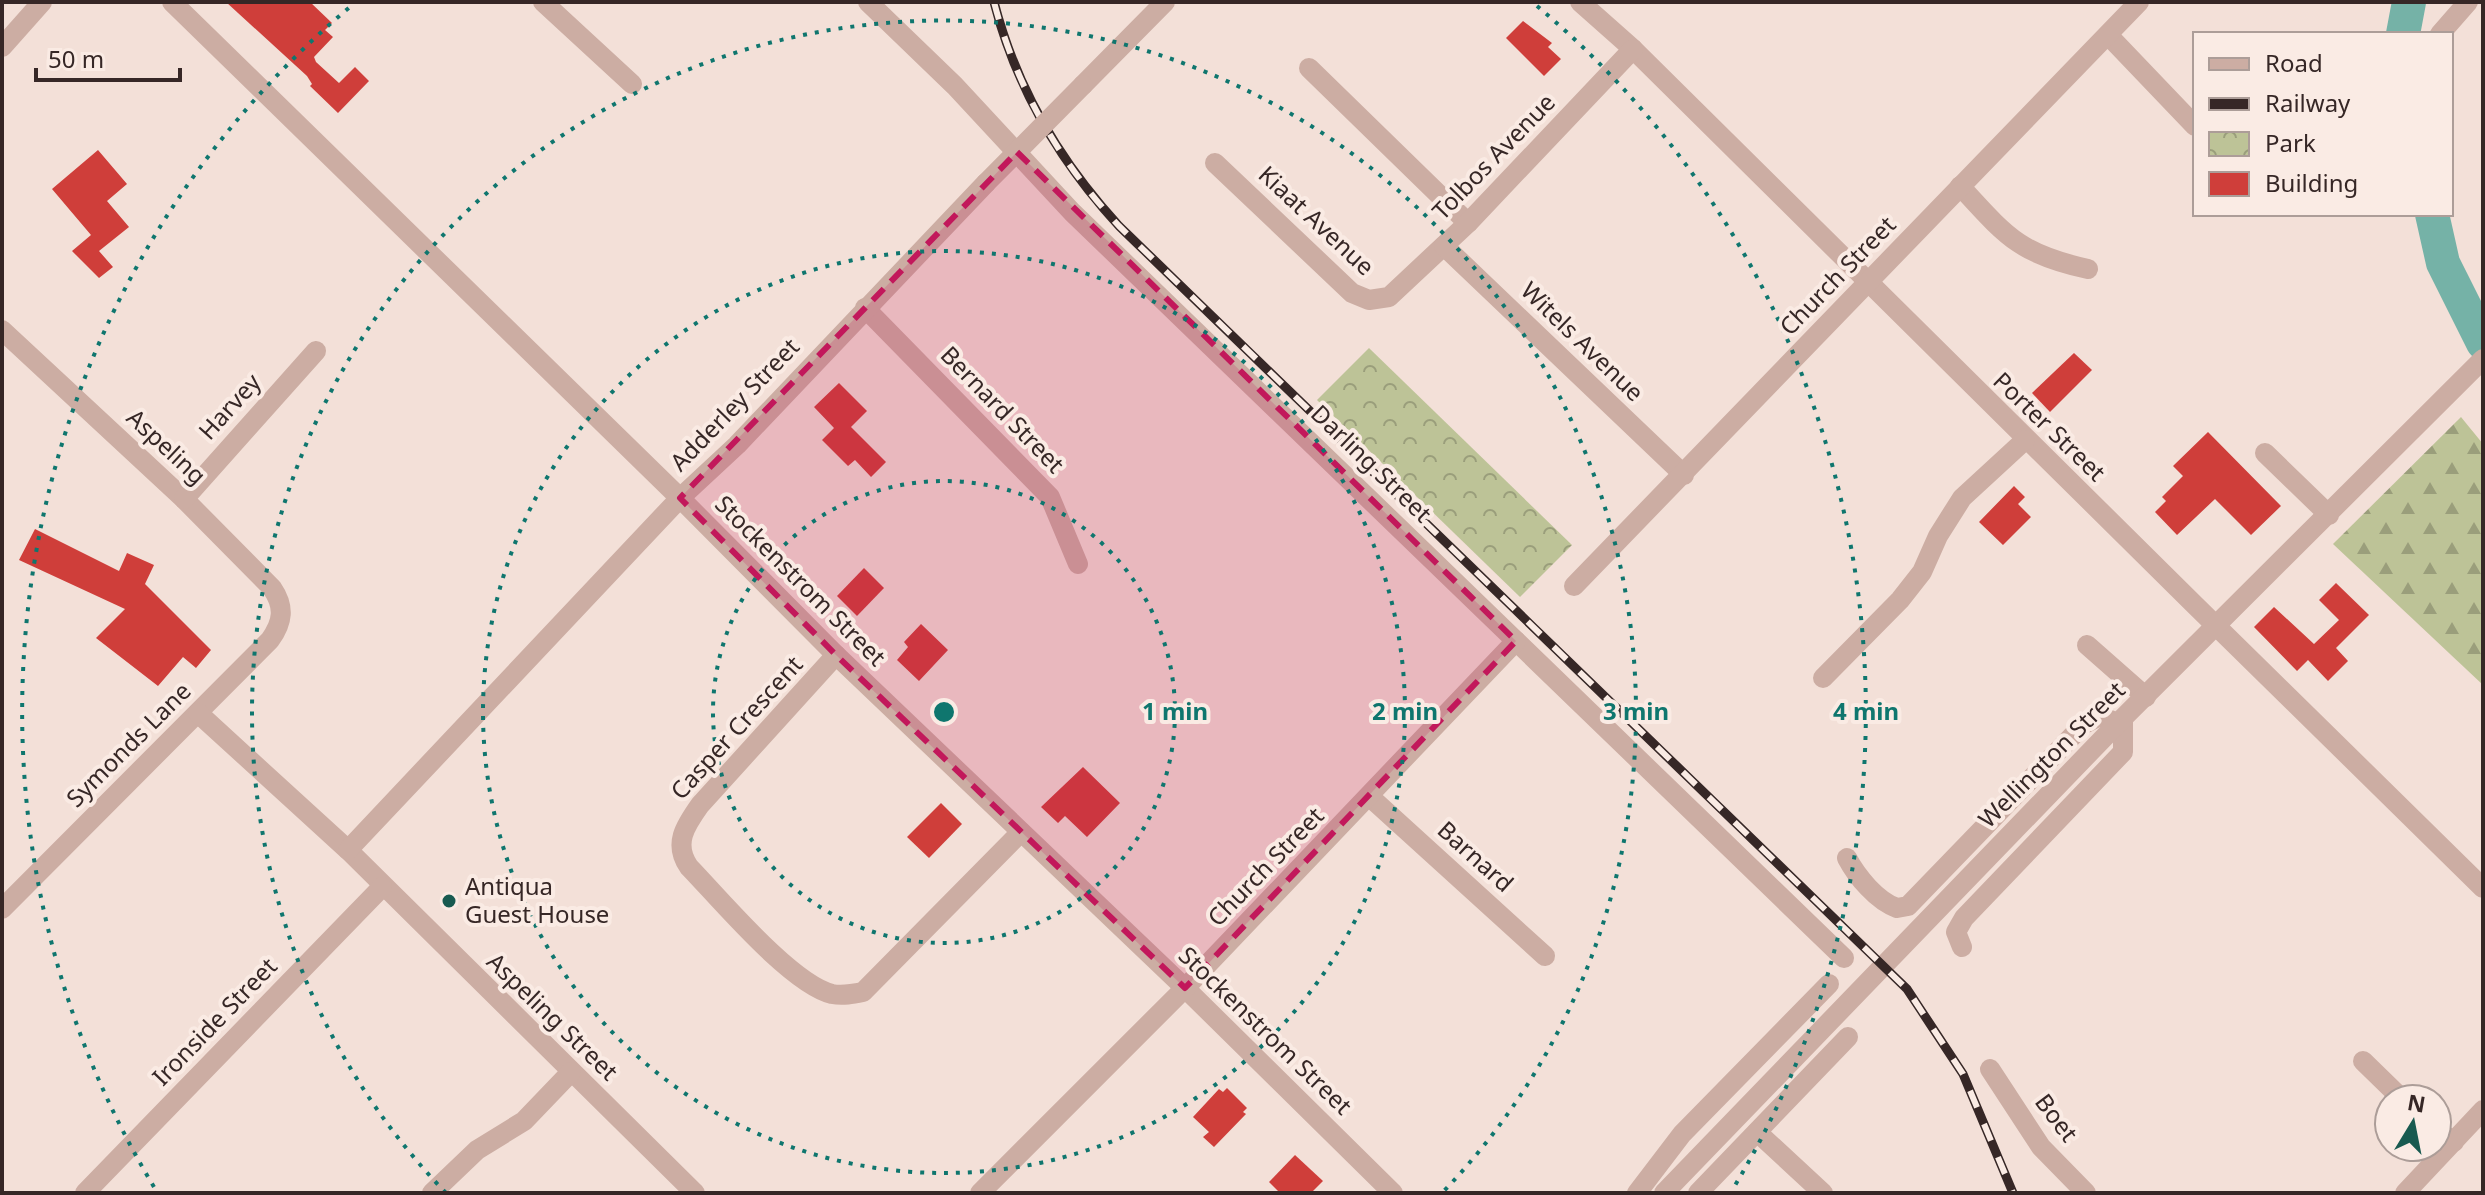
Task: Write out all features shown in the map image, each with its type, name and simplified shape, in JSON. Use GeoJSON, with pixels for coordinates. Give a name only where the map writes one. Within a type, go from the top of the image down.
{"type":"FeatureCollection","features":[{"type":"Feature","properties":{"kind":"street"},"geometry":{"type":"LineString","coordinates":[[2,47],[42,2]]}},
{"type":"Feature","properties":{"kind":"street","name":"Stockenstrom Street"},"geometry":{"type":"LineString","coordinates":[[172,2],[680,498],[836,655],[1185,988],[1393,1193]]}},
{"type":"Feature","properties":{"kind":"street"},"geometry":{"type":"LineString","coordinates":[[543,2],[632,84]]}},
{"type":"Feature","properties":{"kind":"street","name":"Darling Street"},"geometry":{"type":"LineString","coordinates":[[868,2],[955,86],[1072,212],[1844,958]]}},
{"type":"Feature","properties":{"kind":"street","name":"Adderley Street"},"geometry":{"type":"LineString","coordinates":[[348,850],[680,498],[737,445],[865,308],[1165,2]]}},
{"type":"Feature","properties":{"kind":"street","name":"Porter Street"},"geometry":{"type":"LineString","coordinates":[[1580,2],[1633,49],[2025,440],[2218,625],[2483,888]]}},
{"type":"Feature","properties":{"kind":"street","name":"Church Street"},"geometry":{"type":"LineString","coordinates":[[1574,586],[2139,2]]}},
{"type":"Feature","properties":{"kind":"street"},"geometry":{"type":"LineString","coordinates":[[2442,32],[2468,2]]}},
{"type":"Feature","properties":{"kind":"street"},"geometry":{"type":"LineString","coordinates":[[2108,35],[2193,124]]}},
{"type":"Feature","properties":{"kind":"street","name":"Tolbos Avenue"},"geometry":{"type":"LineString","coordinates":[[1389,297],[1468,223],[1633,49]]}},
{"type":"Feature","properties":{"kind":"street"},"geometry":{"type":"LineString","coordinates":[[1309,68],[1468,223]]}},
{"type":"Feature","properties":{"kind":"street","name":"Kiaat Avenue"},"geometry":{"type":"LineString","coordinates":[[1215,163],[1352,293],[1369,300],[1389,297]]}},
{"type":"Feature","properties":{"kind":"street"},"geometry":{"type":"LineString","coordinates":[[1960,186],[2010,240],[2056,262],[2088,269]]}},
{"type":"Feature","properties":{"kind":"street","name":"Witels Avenue"},"geometry":{"type":"LineString","coordinates":[[1444,246],[1684,475]]}},
{"type":"Feature","properties":{"kind":"street","name":"Bernard Street"},"geometry":{"type":"LineString","coordinates":[[865,308],[1050,497],[1078,564]]}},
{"type":"Feature","properties":{"kind":"street","name":"Aspeling"},"geometry":{"type":"LineString","coordinates":[[2,330],[184,499],[272,588],[282,604],[282,612]]}},
{"type":"Feature","properties":{"kind":"street","name":"Harvey"},"geometry":{"type":"LineString","coordinates":[[184,499],[316,351]]}},
{"type":"Feature","properties":{"kind":"street","name":"Wellington Street"},"geometry":{"type":"LineString","coordinates":[[1664,1193],[2120,722],[2478,364]]}},
{"type":"Feature","properties":{"kind":"street"},"geometry":{"type":"LineString","coordinates":[[1823,678],[1900,600],[1922,572],[1938,536],[1962,498],[2025,440]]}},
{"type":"Feature","properties":{"kind":"street"},"geometry":{"type":"LineString","coordinates":[[2265,453],[2329,515]]}},
{"type":"Feature","properties":{"kind":"street","name":"Symonds Lane"},"geometry":{"type":"LineString","coordinates":[[2,909],[270,640],[282,612]]}},
{"type":"Feature","properties":{"kind":"street","name":"Church Street"},"geometry":{"type":"LineString","coordinates":[[980,1193],[1185,988],[1516,641]]}},
{"type":"Feature","properties":{"kind":"street"},"geometry":{"type":"LineString","coordinates":[[2087,645],[2146,697]]}},
{"type":"Feature","properties":{"kind":"street","name":"Casper Crescent"},"geometry":{"type":"LineString","coordinates":[[836,655],[700,805],[682,833],[681,855],[689,867],[781,960],[810,983],[831,993],[863,992],[1021,832]]}},
{"type":"Feature","properties":{"kind":"street","name":"Aspeling Street"},"geometry":{"type":"LineString","coordinates":[[198,713],[348,850],[382,887],[695,1193]]}},
{"type":"Feature","properties":{"kind":"street"},"geometry":{"type":"LineString","coordinates":[[1847,858],[1865,883],[1892,907],[1908,906],[2084,724],[2100,716],[2120,722],[2123,752],[1964,918],[1956,932],[1962,947]]}},
{"type":"Feature","properties":{"kind":"street","name":"Barnard"},"geometry":{"type":"LineString","coordinates":[[1370,797],[1545,956]]}},
{"type":"Feature","properties":{"kind":"street","name":"Ironside Street"},"geometry":{"type":"LineString","coordinates":[[85,1193],[382,887]]}},
{"type":"Feature","properties":{"kind":"street"},"geometry":{"type":"LineString","coordinates":[[1637,1193],[1682,1134],[1829,984]]}},
{"type":"Feature","properties":{"kind":"street"},"geometry":{"type":"LineString","coordinates":[[1698,1193],[1848,1037]]}},
{"type":"Feature","properties":{"kind":"street"},"geometry":{"type":"LineString","coordinates":[[2363,1061],[2386,1083]]}},
{"type":"Feature","properties":{"kind":"street","name":"Boet"},"geometry":{"type":"LineString","coordinates":[[1990,1069],[2041,1147],[2086,1193]]}},
{"type":"Feature","properties":{"kind":"street"},"geometry":{"type":"LineString","coordinates":[[432,1193],[477,1150],[510,1133],[524,1121],[571,1072]]}},
{"type":"Feature","properties":{"kind":"street"},"geometry":{"type":"LineString","coordinates":[[2453,1131],[2483,1110]]}},
{"type":"Feature","properties":{"kind":"street"},"geometry":{"type":"LineString","coordinates":[[1757,1132],[1823,1193]]}},
{"type":"Feature","properties":{"kind":"street"},"geometry":{"type":"LineString","coordinates":[[2405,1193],[2426,1163]]}},
{"type":"Feature","properties":{"kind":"highlighted area"},"geometry":{"type":"Polygon","coordinates":[[[1017,152],[1516,641],[1185,988],[836,655],[680,498],[1017,152]]]}},
{"type":"Feature","properties":{"kind":"green space"},"geometry":{"type":"Polygon","coordinates":[[[1369,348],[1572,545],[1520,597],[1317,400],[1369,348]]]}},
{"type":"Feature","properties":{"kind":"green space"},"geometry":{"type":"Polygon","coordinates":[[[2461,417],[2483,444],[2483,685],[2333,544],[2461,417]]]}},
{"type":"Feature","properties":{"kind":"building"},"geometry":{"type":"Polygon","coordinates":[[[226,2],[310,2],[332,23],[325,30],[333,37],[314,57],[316,62],[339,83],[355,67],[369,81],[338,113],[310,86],[312,84],[307,76],[226,2]]]}},
{"type":"Feature","properties":{"kind":"building"},"geometry":{"type":"Polygon","coordinates":[[[1523,21],[1552,43],[1548,47],[1561,59],[1544,76],[1506,38],[1523,21]]]}},
{"type":"Feature","properties":{"kind":"building"},"geometry":{"type":"Polygon","coordinates":[[[98,150],[127,184],[107,201],[129,227],[99,251],[113,267],[99,278],[72,251],[91,235],[52,189],[98,150]]]}},
{"type":"Feature","properties":{"kind":"building"},"geometry":{"type":"Polygon","coordinates":[[[2074,353],[2092,370],[2050,412],[2032,393],[2074,353]]]}},
{"type":"Feature","properties":{"kind":"building"},"geometry":{"type":"Polygon","coordinates":[[[839,383],[867,411],[851,427],[886,462],[871,477],[855,460],[848,466],[822,440],[834,428],[814,407],[839,383]]]}},
{"type":"Feature","properties":{"kind":"building"},"geometry":{"type":"Polygon","coordinates":[[[2208,432],[2281,506],[2251,535],[2215,499],[2177,535],[2155,512],[2166,501],[2162,497],[2183,476],[2173,466],[2208,432]]]}},
{"type":"Feature","properties":{"kind":"building"},"geometry":{"type":"Polygon","coordinates":[[[2014,486],[2025,497],[2018,504],[2031,517],[2003,545],[1979,522],[2014,486]]]}},
{"type":"Feature","properties":{"kind":"building"},"geometry":{"type":"Polygon","coordinates":[[[35,529],[119,571],[127,553],[154,565],[145,584],[211,650],[196,668],[183,657],[158,686],[96,638],[125,609],[19,560],[35,529]]]}},
{"type":"Feature","properties":{"kind":"building"},"geometry":{"type":"Polygon","coordinates":[[[864,568],[884,588],[857,616],[837,596],[864,568]]]}},
{"type":"Feature","properties":{"kind":"building"},"geometry":{"type":"Polygon","coordinates":[[[2336,583],[2369,615],[2336,648],[2348,661],[2328,681],[2308,660],[2297,671],[2254,627],[2274,607],[2314,644],[2339,620],[2319,600],[2336,583]]]}},
{"type":"Feature","properties":{"kind":"building"},"geometry":{"type":"Polygon","coordinates":[[[921,624],[948,650],[919,681],[897,660],[908,647],[904,642],[921,624]]]}},
{"type":"Feature","properties":{"kind":"building"},"geometry":{"type":"Polygon","coordinates":[[[1083,767],[1120,803],[1087,837],[1065,816],[1058,823],[1041,807],[1083,767]]]}},
{"type":"Feature","properties":{"kind":"building"},"geometry":{"type":"Polygon","coordinates":[[[941,803],[962,824],[929,858],[907,837],[941,803]]]}},
{"type":"Feature","properties":{"kind":"building"},"geometry":{"type":"Polygon","coordinates":[[[1227,1088],[1247,1108],[1243,1112],[1246,1114],[1214,1147],[1203,1137],[1209,1132],[1193,1117],[1219,1089],[1223,1092],[1227,1088]]]}},
{"type":"Feature","properties":{"kind":"building"},"geometry":{"type":"Polygon","coordinates":[[[1295,1155],[1323,1181],[1311,1193],[1280,1193],[1269,1182],[1295,1155]]]}},
{"type":"Feature","properties":{"kind":"waterway"},"geometry":{"type":"LineString","coordinates":[[2403,32],[2409,2]]}},
{"type":"Feature","properties":{"kind":"waterway"},"geometry":{"type":"LineString","coordinates":[[2432,216],[2443,263],[2483,343]]}},
{"type":"Feature","properties":{"kind":"railway"},"geometry":{"type":"LineString","coordinates":[[994,2],[1014,64],[1042,122],[1077,176],[1119,226],[1907,989],[1963,1074],[2013,1193]]}},
{"type":"Feature","properties":{"kind":"place","name":"Antiqua Guest House"},"geometry":{"type":"Point","coordinates":[449,901]}}]}
